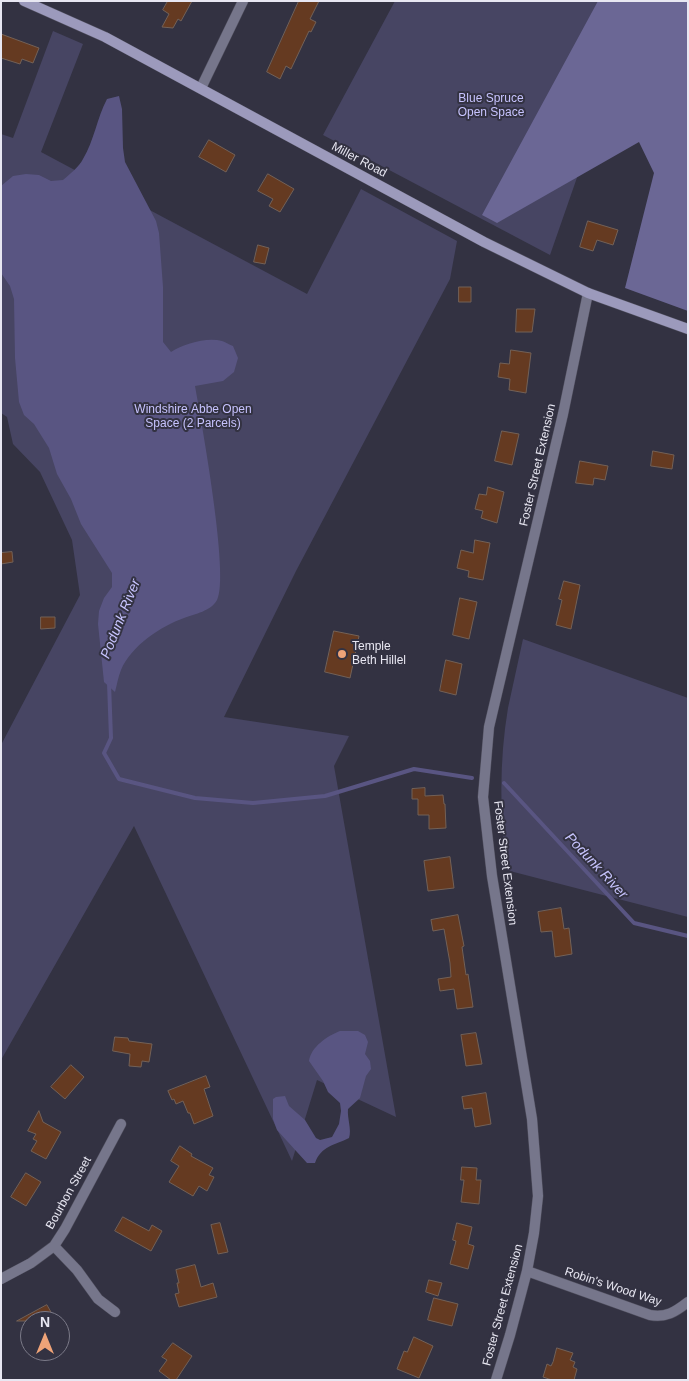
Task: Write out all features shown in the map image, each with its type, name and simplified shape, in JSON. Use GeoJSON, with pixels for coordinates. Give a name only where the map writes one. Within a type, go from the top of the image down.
{"type":"FeatureCollection","features":[{"type":"Feature","properties":{"kind":"street","name":"Miller Road"},"geometry":{"type":"LineString","coordinates":[[24,1],[105,37],[476,237],[588,293],[688,329]]}},
{"type":"Feature","properties":{"kind":"street"},"geometry":{"type":"LineString","coordinates":[[201,88],[243,1]]}},
{"type":"Feature","properties":{"kind":"street","name":"Foster Street Extension"},"geometry":{"type":"LineString","coordinates":[[496,1380],[527,1271],[538,1196],[532,1119],[492,876],[483,797],[489,728],[588,293]]}},
{"type":"Feature","properties":{"kind":"street","name":"Bourbon Street"},"geometry":{"type":"LineString","coordinates":[[1,1279],[31,1263],[54,1246],[121,1124]]}},
{"type":"Feature","properties":{"kind":"street"},"geometry":{"type":"LineString","coordinates":[[54,1246],[77,1270],[98,1299],[115,1312]]}},
{"type":"Feature","properties":{"kind":"street","name":"Robin's Wood Way"},"geometry":{"type":"LineString","coordinates":[[527,1271],[650,1316],[663,1317],[669,1315],[688,1302]]}},
{"type":"Feature","properties":{"kind":"green space","name":"Blue Spruce Open Space"},"geometry":{"type":"Polygon","coordinates":[[[395,1],[688,1],[603,103],[550,255],[323,135],[395,1]]]}},
{"type":"Feature","properties":{"kind":"green space","name":"Windshire Abbe Open Space (2 Parcels)"},"geometry":{"type":"Polygon","coordinates":[[[53,31],[83,44],[41,152],[307,294],[361,189],[457,241],[450,279],[296,571],[224,717],[349,736],[334,766],[396,1117],[317,1080],[292,1161],[134,826],[1,1060],[1,745],[80,595],[72,540],[40,472],[13,444],[7,417],[1,413],[1,134],[13,138],[53,31]]]}},
{"type":"Feature","properties":{"kind":"green space"},"geometry":{"type":"Polygon","coordinates":[[[523,639],[688,698],[688,917],[506,870],[502,809],[503,748],[508,708],[523,639]]]}},
{"type":"Feature","properties":{"kind":"shaded area"},"geometry":{"type":"Polygon","coordinates":[[[598,1],[688,1],[688,311],[625,288],[654,173],[639,142],[497,223],[482,215],[598,1]]]}},
{"type":"Feature","properties":{"kind":"water"},"geometry":{"type":"Polygon","coordinates":[[[119,96],[122,109],[125,162],[156,221],[159,233],[163,287],[163,342],[171,352],[195,342],[222,341],[233,346],[238,358],[234,372],[223,381],[195,386],[217,531],[220,586],[217,600],[211,607],[166,626],[139,645],[121,670],[115,692],[104,682],[98,624],[99,611],[104,598],[112,587],[112,573],[81,524],[71,499],[57,474],[49,448],[34,424],[24,415],[19,402],[15,358],[14,299],[10,286],[1,273],[1,186],[13,176],[26,174],[39,175],[51,181],[63,180],[77,168],[83,159],[107,99],[119,96]]]}},
{"type":"Feature","properties":{"kind":"water"},"geometry":{"type":"Polygon","coordinates":[[[340,1031],[358,1031],[365,1035],[368,1042],[365,1054],[370,1061],[371,1069],[366,1076],[360,1098],[348,1109],[349,1138],[325,1149],[315,1163],[307,1163],[277,1130],[273,1119],[273,1099],[285,1096],[289,1106],[305,1120],[316,1138],[320,1140],[332,1137],[339,1124],[340,1103],[328,1092],[309,1061],[313,1051],[320,1043],[340,1031]]]}},
{"type":"Feature","properties":{"kind":"building"},"geometry":{"type":"Polygon","coordinates":[[[168,1],[192,1],[181,21],[178,19],[173,28],[162,27],[169,14],[163,10],[168,1]]]}},
{"type":"Feature","properties":{"kind":"building"},"geometry":{"type":"Polygon","coordinates":[[[299,1],[319,1],[310,19],[316,22],[311,32],[309,31],[291,69],[286,66],[280,79],[267,72],[299,1]]]}},
{"type":"Feature","properties":{"kind":"building"},"geometry":{"type":"Polygon","coordinates":[[[1,34],[39,48],[33,63],[22,59],[20,64],[1,58],[1,34]]]}},
{"type":"Feature","properties":{"kind":"building"},"geometry":{"type":"Polygon","coordinates":[[[209,140],[235,155],[226,172],[199,157],[209,140]]]}},
{"type":"Feature","properties":{"kind":"building"},"geometry":{"type":"Polygon","coordinates":[[[268,174],[294,189],[280,212],[269,206],[273,199],[258,191],[268,174]]]}},
{"type":"Feature","properties":{"kind":"building"},"geometry":{"type":"Polygon","coordinates":[[[588,221],[618,230],[613,245],[597,240],[593,251],[580,247],[588,221]]]}},
{"type":"Feature","properties":{"kind":"building"},"geometry":{"type":"Polygon","coordinates":[[[258,245],[269,248],[265,264],[254,262],[258,245]]]}},
{"type":"Feature","properties":{"kind":"building"},"geometry":{"type":"Polygon","coordinates":[[[459,287],[471,287],[471,302],[459,302],[459,287]]]}},
{"type":"Feature","properties":{"kind":"building"},"geometry":{"type":"Polygon","coordinates":[[[517,309],[535,309],[532,332],[516,332],[517,309]]]}},
{"type":"Feature","properties":{"kind":"building"},"geometry":{"type":"Polygon","coordinates":[[[511,350],[531,353],[526,393],[509,390],[510,379],[498,377],[500,363],[509,364],[511,350]]]}},
{"type":"Feature","properties":{"kind":"building"},"geometry":{"type":"Polygon","coordinates":[[[502,431],[519,434],[512,465],[495,461],[502,431]]]}},
{"type":"Feature","properties":{"kind":"building"},"geometry":{"type":"Polygon","coordinates":[[[653,451],[674,455],[672,469],[651,466],[653,451]]]}},
{"type":"Feature","properties":{"kind":"building"},"geometry":{"type":"Polygon","coordinates":[[[580,461],[608,466],[605,480],[594,478],[593,485],[576,483],[580,461]]]}},
{"type":"Feature","properties":{"kind":"building"},"geometry":{"type":"Polygon","coordinates":[[[488,487],[504,492],[497,523],[481,518],[483,511],[475,509],[479,494],[486,495],[488,487]]]}},
{"type":"Feature","properties":{"kind":"building"},"geometry":{"type":"Polygon","coordinates":[[[475,540],[490,543],[483,580],[468,577],[469,571],[457,568],[461,550],[473,553],[475,540]]]}},
{"type":"Feature","properties":{"kind":"building"},"geometry":{"type":"Polygon","coordinates":[[[12,552],[13,562],[1,564],[1,553],[12,552]]]}},
{"type":"Feature","properties":{"kind":"building"},"geometry":{"type":"Polygon","coordinates":[[[564,581],[580,585],[571,629],[556,625],[562,600],[559,599],[564,581]]]}},
{"type":"Feature","properties":{"kind":"building"},"geometry":{"type":"Polygon","coordinates":[[[460,598],[477,602],[469,639],[453,635],[460,598]]]}},
{"type":"Feature","properties":{"kind":"building"},"geometry":{"type":"Polygon","coordinates":[[[41,617],[55,617],[55,628],[41,629],[41,617]]]}},
{"type":"Feature","properties":{"kind":"building","name":"Temple Beth Hillel"},"geometry":{"type":"Polygon","coordinates":[[[334,631],[359,636],[350,678],[325,672],[334,631]]]}},
{"type":"Feature","properties":{"kind":"building"},"geometry":{"type":"Polygon","coordinates":[[[446,660],[462,664],[456,695],[440,691],[446,660]]]}},
{"type":"Feature","properties":{"kind":"building"},"geometry":{"type":"Polygon","coordinates":[[[425,788],[425,796],[443,795],[446,828],[429,829],[429,815],[418,815],[418,799],[412,799],[412,789],[425,788]]]}},
{"type":"Feature","properties":{"kind":"building"},"geometry":{"type":"Polygon","coordinates":[[[450,857],[454,888],[428,891],[424,861],[450,857]]]}},
{"type":"Feature","properties":{"kind":"building"},"geometry":{"type":"Polygon","coordinates":[[[561,908],[564,929],[569,928],[572,954],[555,957],[552,931],[541,932],[538,912],[561,908]]]}},
{"type":"Feature","properties":{"kind":"building"},"geometry":{"type":"Polygon","coordinates":[[[458,915],[464,946],[462,947],[466,975],[468,974],[473,1007],[457,1009],[454,989],[440,991],[438,979],[451,977],[450,963],[444,929],[433,931],[431,920],[458,915]]]}},
{"type":"Feature","properties":{"kind":"building"},"geometry":{"type":"Polygon","coordinates":[[[476,1033],[482,1064],[466,1066],[461,1035],[476,1033]]]}},
{"type":"Feature","properties":{"kind":"building"},"geometry":{"type":"Polygon","coordinates":[[[115,1037],[152,1044],[149,1062],[142,1061],[141,1067],[129,1066],[130,1054],[113,1051],[115,1037]]]}},
{"type":"Feature","properties":{"kind":"building"},"geometry":{"type":"Polygon","coordinates":[[[71,1065],[84,1077],[65,1099],[51,1087],[71,1065]]]}},
{"type":"Feature","properties":{"kind":"building"},"geometry":{"type":"Polygon","coordinates":[[[206,1076],[210,1087],[204,1089],[213,1116],[194,1124],[183,1101],[176,1104],[168,1091],[206,1076]]]}},
{"type":"Feature","properties":{"kind":"building"},"geometry":{"type":"Polygon","coordinates":[[[486,1093],[491,1124],[475,1127],[472,1108],[464,1109],[462,1097],[486,1093]]]}},
{"type":"Feature","properties":{"kind":"building"},"geometry":{"type":"Polygon","coordinates":[[[39,1111],[43,1122],[61,1132],[46,1159],[31,1151],[37,1141],[33,1139],[36,1134],[28,1131],[39,1111]]]}},
{"type":"Feature","properties":{"kind":"building"},"geometry":{"type":"Polygon","coordinates":[[[180,1146],[192,1154],[191,1156],[213,1168],[209,1175],[214,1177],[207,1191],[199,1186],[193,1196],[169,1182],[179,1166],[171,1161],[180,1146]]]}},
{"type":"Feature","properties":{"kind":"building"},"geometry":{"type":"Polygon","coordinates":[[[462,1167],[477,1168],[476,1180],[481,1180],[479,1204],[461,1202],[464,1180],[461,1180],[462,1167]]]}},
{"type":"Feature","properties":{"kind":"building"},"geometry":{"type":"Polygon","coordinates":[[[26,1173],[41,1182],[26,1206],[11,1197],[26,1173]]]}},
{"type":"Feature","properties":{"kind":"building"},"geometry":{"type":"Polygon","coordinates":[[[123,1217],[149,1231],[152,1225],[162,1231],[151,1251],[115,1231],[123,1217]]]}},
{"type":"Feature","properties":{"kind":"building"},"geometry":{"type":"Polygon","coordinates":[[[220,1223],[228,1252],[218,1254],[211,1225],[220,1223]]]}},
{"type":"Feature","properties":{"kind":"building"},"geometry":{"type":"Polygon","coordinates":[[[457,1223],[472,1227],[468,1244],[474,1246],[468,1269],[450,1264],[456,1241],[453,1240],[457,1223]]]}},
{"type":"Feature","properties":{"kind":"building"},"geometry":{"type":"Polygon","coordinates":[[[195,1265],[201,1287],[213,1283],[217,1297],[179,1307],[175,1294],[179,1293],[176,1270],[195,1265]]]}},
{"type":"Feature","properties":{"kind":"building"},"geometry":{"type":"Polygon","coordinates":[[[429,1280],[442,1283],[438,1296],[426,1292],[429,1280]]]}},
{"type":"Feature","properties":{"kind":"building"},"geometry":{"type":"Polygon","coordinates":[[[434,1298],[458,1304],[452,1326],[428,1320],[434,1298]]]}},
{"type":"Feature","properties":{"kind":"building"},"geometry":{"type":"Polygon","coordinates":[[[47,1305],[50,1311],[36,1311],[47,1305]]]}},
{"type":"Feature","properties":{"kind":"building"},"geometry":{"type":"Polygon","coordinates":[[[414,1337],[433,1346],[419,1378],[397,1369],[404,1351],[407,1352],[414,1337]]]}},
{"type":"Feature","properties":{"kind":"building"},"geometry":{"type":"Polygon","coordinates":[[[173,1343],[192,1356],[176,1380],[171,1380],[159,1371],[167,1360],[162,1357],[173,1343]]]}},
{"type":"Feature","properties":{"kind":"building"},"geometry":{"type":"Polygon","coordinates":[[[557,1348],[573,1353],[570,1360],[575,1362],[573,1367],[577,1369],[574,1380],[552,1380],[543,1377],[547,1364],[551,1366],[553,1362],[557,1348]]]}},
{"type":"Feature","properties":{"kind":"waterway","name":"Podunk River"},"geometry":{"type":"LineString","coordinates":[[109,683],[111,738],[104,753],[119,779],[195,798],[253,803],[325,796],[414,769],[472,778]]}},
{"type":"Feature","properties":{"kind":"waterway","name":"Podunk River"},"geometry":{"type":"LineString","coordinates":[[504,783],[634,923],[688,936]]}},
{"type":"Feature","properties":{"kind":"place","name":"Temple Beth Hillel"},"geometry":{"type":"Point","coordinates":[342,654]}}]}
